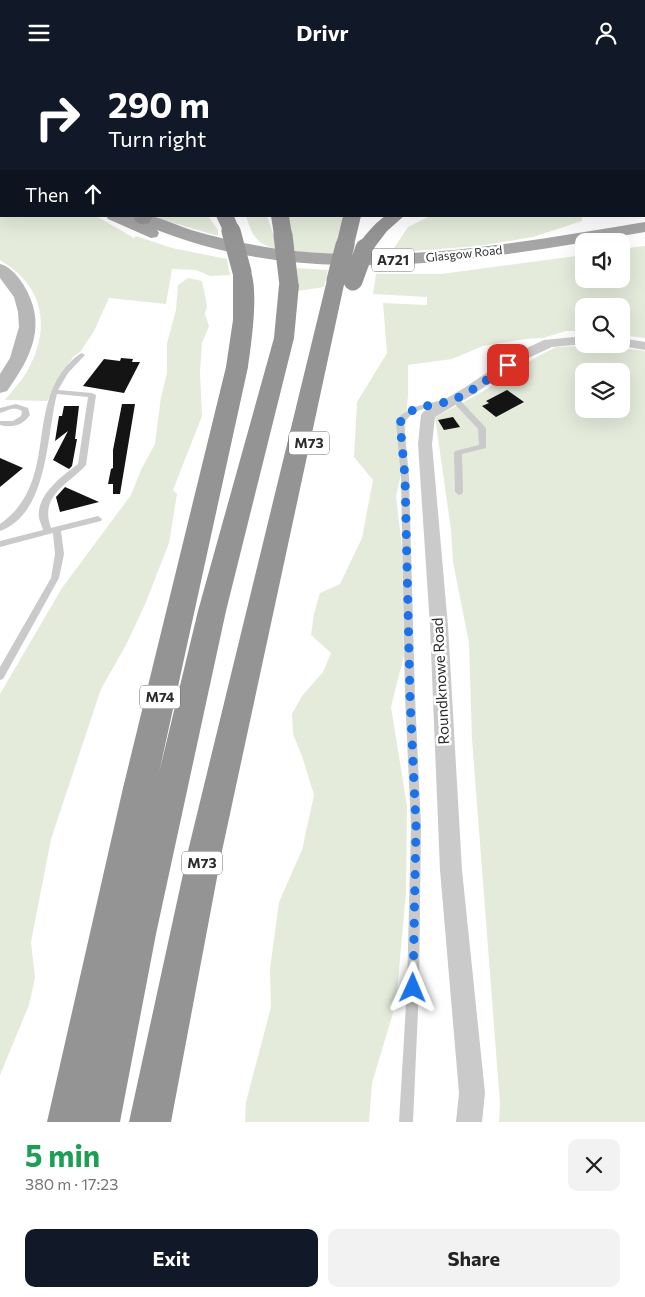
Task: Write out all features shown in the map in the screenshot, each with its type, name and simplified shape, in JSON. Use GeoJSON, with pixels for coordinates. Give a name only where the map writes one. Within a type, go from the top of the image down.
{"type":"FeatureCollection","features":[{"type":"Feature","properties":{"kind":"highway","name":"M74"},"geometry":{"type":"LineString","coordinates":[[99,1122],[138,934],[212,611],[284,338],[289,285],[280,217]]}},
{"type":"Feature","properties":{"kind":"highway","name":"M73"},"geometry":{"type":"LineString","coordinates":[[150,1122],[207,841],[262,605],[317,414],[344,281],[344,245],[352,217]]}},
{"type":"Feature","properties":{"kind":"highway","name":"M73"},"geometry":{"type":"LineString","coordinates":[[344,281],[358,263],[365,248],[382,227],[395,217]]}},
{"type":"Feature","properties":{"kind":"highway","name":"M74"},"geometry":{"type":"LineString","coordinates":[[68,1122],[139,788],[243,336],[245,309],[242,271],[228,223]]}},
{"type":"Feature","properties":{"kind":"main road","name":"Glasgow Road"},"geometry":{"type":"LineString","coordinates":[[116,217],[132,226],[158,236],[200,247],[267,261],[343,268],[382,269],[453,265],[575,248]]}},
{"type":"Feature","properties":{"kind":"main road","name":"Glasgow Road"},"geometry":{"type":"LineString","coordinates":[[141,217],[214,241],[267,252],[377,260],[477,254],[645,227]]}},
{"type":"Feature","properties":{"kind":"main road"},"geometry":{"type":"LineString","coordinates":[[141,217],[140,226],[200,247]]}},
{"type":"Feature","properties":{"kind":"main road"},"geometry":{"type":"LineString","coordinates":[[630,239],[645,237]]}},
{"type":"Feature","properties":{"kind":"main road"},"geometry":{"type":"LineString","coordinates":[[0,269],[11,279],[22,295],[28,318],[26,337],[21,354],[0,387]]}},
{"type":"Feature","properties":{"kind":"street","name":"Roundknowe Road"},"geometry":{"type":"LineString","coordinates":[[469,1122],[472,1093],[451,870],[439,626],[425,444],[428,415],[521,356],[549,343],[575,341]]}},
{"type":"Feature","properties":{"kind":"street"},"geometry":{"type":"LineString","coordinates":[[630,344],[645,346]]}},
{"type":"Feature","properties":{"kind":"lane"},"geometry":{"type":"LineString","coordinates":[[0,528],[21,511],[32,495],[39,477],[54,392],[68,369],[82,355]]}},
{"type":"Feature","properties":{"kind":"lane"},"geometry":{"type":"LineString","coordinates":[[0,676],[55,578],[60,562],[61,545],[43,516],[50,493],[82,465],[92,395],[54,392]]}},
{"type":"Feature","properties":{"kind":"lane"},"geometry":{"type":"LineString","coordinates":[[406,1122],[413,988],[416,826],[410,696],[405,477],[400,423],[403,416],[414,409],[455,399],[482,428],[484,446],[458,453],[459,492]]}},
{"type":"Feature","properties":{"kind":"lane"},"geometry":{"type":"LineString","coordinates":[[0,411],[7,407],[18,406],[25,410],[26,415],[17,423],[0,423]]}},
{"type":"Feature","properties":{"kind":"lane"},"geometry":{"type":"LineString","coordinates":[[0,544],[98,519]]}},
{"type":"Feature","properties":{"kind":"green space"},"geometry":{"type":"Polygon","coordinates":[[[0,217],[98,217],[134,238],[136,236],[172,248],[227,259],[230,275],[210,276],[196,270],[172,269],[166,304],[109,298],[94,331],[81,351],[73,357],[47,401],[5,400],[30,366],[40,335],[41,320],[39,306],[25,281],[0,260],[0,217]]]}},
{"type":"Feature","properties":{"kind":"green space"},"geometry":{"type":"Polygon","coordinates":[[[209,217],[218,230],[218,236],[157,218],[209,217]]]}},
{"type":"Feature","properties":{"kind":"green space"},"geometry":{"type":"Polygon","coordinates":[[[246,217],[267,217],[275,239],[276,249],[259,241],[246,217]]]}},
{"type":"Feature","properties":{"kind":"green space"},"geometry":{"type":"Polygon","coordinates":[[[287,217],[343,217],[333,255],[295,251],[287,217]]]}},
{"type":"Feature","properties":{"kind":"green space"},"geometry":{"type":"Polygon","coordinates":[[[428,217],[582,217],[582,221],[533,237],[479,246],[392,251],[408,227],[428,217]]]}},
{"type":"Feature","properties":{"kind":"green space"},"geometry":{"type":"Polygon","coordinates":[[[645,246],[645,338],[630,336],[630,298],[575,298],[575,331],[566,331],[543,338],[483,346],[452,359],[408,365],[405,458],[396,496],[402,548],[404,655],[391,707],[407,806],[406,892],[396,1003],[372,1083],[369,1122],[245,1122],[246,1102],[271,1007],[270,969],[279,902],[302,850],[314,795],[293,734],[292,714],[302,696],[323,672],[331,653],[311,635],[314,614],[320,593],[340,584],[362,538],[373,480],[354,457],[357,402],[387,353],[383,303],[427,305],[427,297],[373,294],[376,274],[441,274],[575,256],[575,288],[630,288],[630,248],[645,246]]]}},
{"type":"Feature","properties":{"kind":"green space"},"geometry":{"type":"Polygon","coordinates":[[[297,268],[328,270],[324,287],[298,291],[297,268]]]}},
{"type":"Feature","properties":{"kind":"green space"},"geometry":{"type":"Polygon","coordinates":[[[188,278],[202,281],[207,306],[205,314],[209,326],[202,343],[200,373],[202,416],[173,490],[177,494],[169,543],[146,602],[126,645],[101,689],[51,839],[31,942],[35,978],[29,1005],[0,1075],[0,694],[62,588],[131,495],[141,470],[155,444],[161,397],[167,373],[167,343],[176,310],[178,285],[188,278]]]}},
{"type":"Feature","properties":{"kind":"green space"},"geometry":{"type":"Polygon","coordinates":[[[575,346],[575,353],[630,353],[630,349],[645,351],[645,1122],[499,1122],[500,1104],[472,739],[469,643],[453,562],[451,530],[435,417],[477,395],[556,347],[575,346]]]}},
{"type":"Feature","properties":{"kind":"building"},"geometry":{"type":"Polygon","coordinates":[[[121,358],[133,359],[132,362],[140,362],[124,393],[83,386],[104,359],[120,361],[121,358]]]}},
{"type":"Feature","properties":{"kind":"building"},"geometry":{"type":"Polygon","coordinates":[[[507,390],[524,402],[496,417],[482,406],[489,403],[486,401],[507,390]]]}},
{"type":"Feature","properties":{"kind":"building"},"geometry":{"type":"Polygon","coordinates":[[[122,404],[135,404],[120,494],[113,494],[113,484],[108,484],[111,469],[113,468],[113,450],[122,404]]]}},
{"type":"Feature","properties":{"kind":"building"},"geometry":{"type":"Polygon","coordinates":[[[64,406],[79,406],[75,439],[77,439],[72,466],[69,469],[53,460],[68,431],[55,441],[59,416],[62,416],[64,406]]]}},
{"type":"Feature","properties":{"kind":"building"},"geometry":{"type":"Polygon","coordinates":[[[453,417],[460,427],[444,430],[438,420],[453,417]]]}},
{"type":"Feature","properties":{"kind":"building"},"geometry":{"type":"Polygon","coordinates":[[[0,458],[23,468],[0,487],[0,458]]]}},
{"type":"Feature","properties":{"kind":"building"},"geometry":{"type":"Polygon","coordinates":[[[65,487],[99,502],[60,512],[56,497],[65,487]]]}},
{"type":"Feature","properties":{"kind":"route"},"geometry":{"type":"LineString","coordinates":[[413,988],[416,826],[410,696],[405,477],[400,423],[403,416],[414,409],[455,399],[508,365]]}}]}
